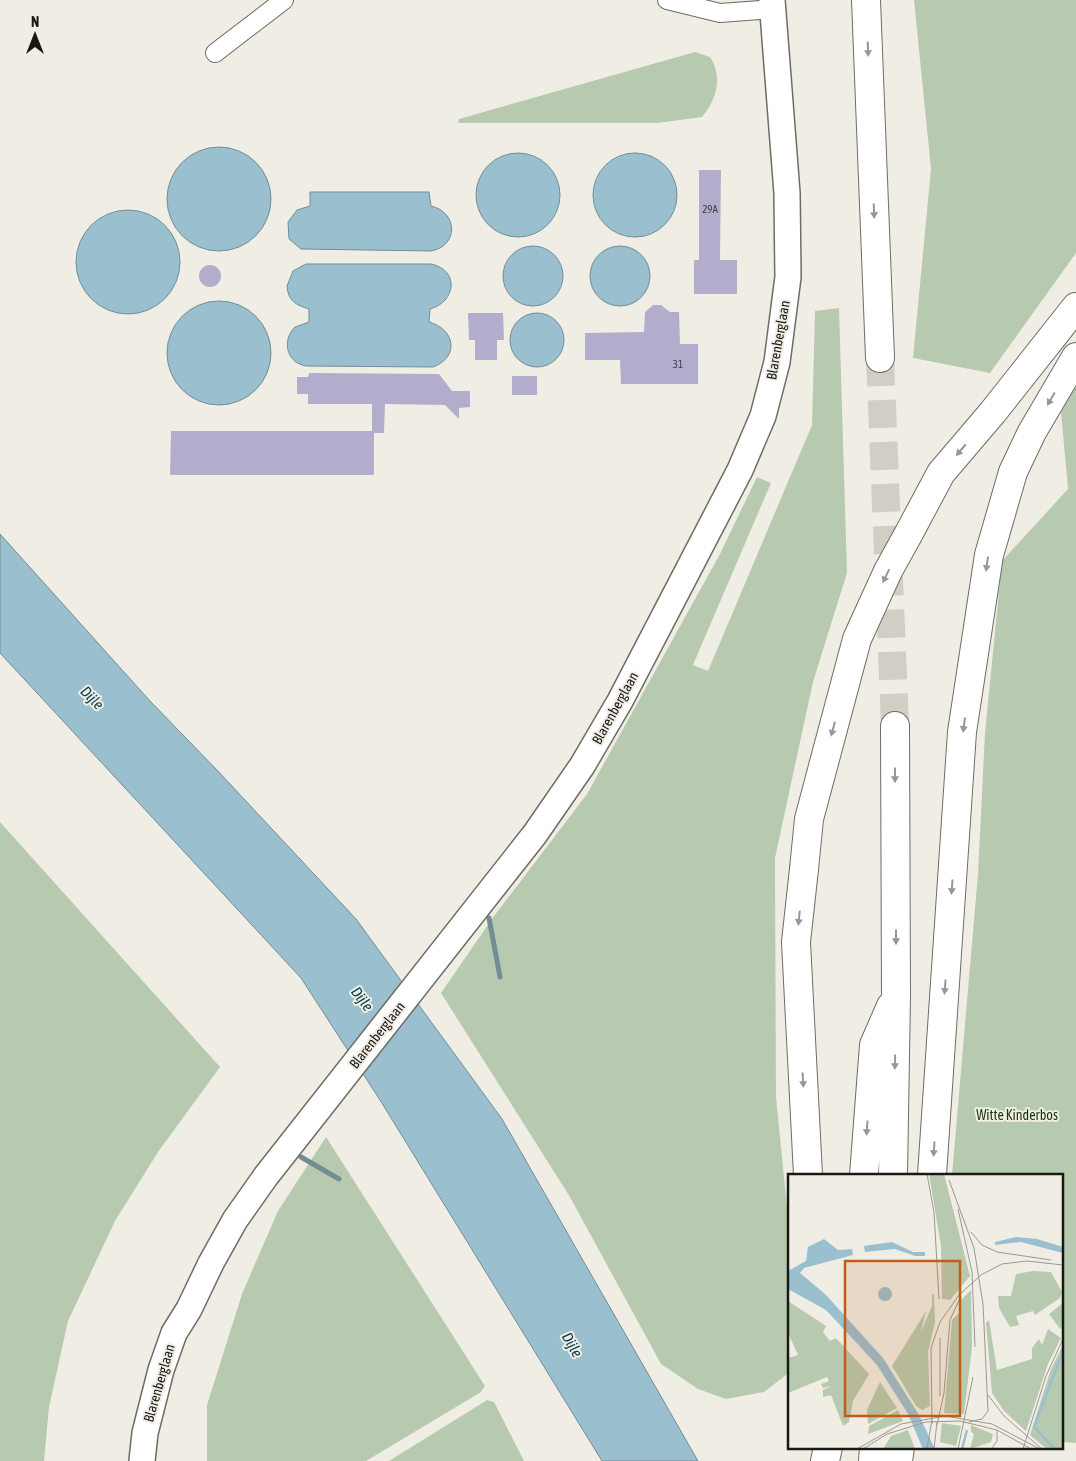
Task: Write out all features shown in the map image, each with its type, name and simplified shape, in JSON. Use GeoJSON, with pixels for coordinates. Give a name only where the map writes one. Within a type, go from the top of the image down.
{"type":"FeatureCollection","features":[{"type":"Feature","properties":{"kind":"highway"},"geometry":{"type":"LineString","coordinates":[[866,0],[880,358]]}},
{"type":"Feature","properties":{"kind":"highway"},"geometry":{"type":"LineString","coordinates":[[808,1174],[796,942],[809,819],[857,639],[888,571],[941,473],[1076,307]]}},
{"type":"Feature","properties":{"kind":"highway"},"geometry":{"type":"LineString","coordinates":[[932,1174],[962,732],[989,555],[1013,472],[1032,432],[1076,357]]}},
{"type":"Feature","properties":{"kind":"highway"},"geometry":{"type":"LineString","coordinates":[[893,1174],[896,996],[895,726]]}},
{"type":"Feature","properties":{"kind":"highway"},"geometry":{"type":"LineString","coordinates":[[864,1174],[874,1045],[896,996]]}},
{"type":"Feature","properties":{"kind":"highway"},"geometry":{"type":"LineString","coordinates":[[814,1448],[814,1461]]}},
{"type":"Feature","properties":{"kind":"highway"},"geometry":{"type":"LineString","coordinates":[[825,1461],[828,1448]]}},
{"type":"Feature","properties":{"kind":"highway"},"geometry":{"type":"LineString","coordinates":[[873,1461],[874,1448]]}},
{"type":"Feature","properties":{"kind":"highway"},"geometry":{"type":"LineString","coordinates":[[898,1461],[900,1448]]}},
{"type":"Feature","properties":{"kind":"street"},"geometry":{"type":"LineString","coordinates":[[215,53],[284,0]]}},
{"type":"Feature","properties":{"kind":"street","name":"Blarenberglaan"},"geometry":{"type":"LineString","coordinates":[[142,1461],[145,1433],[161,1370],[174,1333],[190,1309],[211,1263],[235,1220],[298,1135],[535,834],[582,766],[620,701],[740,470],[763,416],[777,362],[788,277],[787,193],[772,4],[720,13],[667,0]]}},
{"type":"Feature","properties":{"kind":"street","name":"Blarenberglaan"},"geometry":{"type":"LineString","coordinates":[[158,1461],[172,1375],[185,1337],[190,1309]]}},
{"type":"Feature","properties":{"kind":"green space"},"geometry":{"type":"Polygon","coordinates":[[[914,0],[1076,0],[1076,253],[990,373],[913,358],[931,169],[914,0]]]}},
{"type":"Feature","properties":{"kind":"green space"},"geometry":{"type":"Polygon","coordinates":[[[695,52],[710,57],[717,80],[715,95],[702,117],[657,123],[458,123],[459,119],[695,52]]]}},
{"type":"Feature","properties":{"kind":"green space"},"geometry":{"type":"Polygon","coordinates":[[[839,308],[847,573],[813,682],[775,858],[776,1097],[788,1217],[788,1374],[764,1392],[726,1399],[698,1389],[661,1364],[570,1197],[441,993],[494,916],[587,794],[720,554],[757,477],[771,483],[693,665],[708,671],[812,425],[815,311],[839,308]]]}},
{"type":"Feature","properties":{"kind":"green space","name":"Witte Kinderbos"},"geometry":{"type":"Polygon","coordinates":[[[1076,385],[1076,1443],[1064,1442],[1064,1174],[952,1174],[978,874],[985,733],[1002,561],[1068,489],[1061,412],[1076,385]]]}},
{"type":"Feature","properties":{"kind":"green space"},"geometry":{"type":"Polygon","coordinates":[[[0,822],[220,1067],[158,1152],[115,1221],[68,1321],[49,1407],[44,1461],[0,1461],[0,822]]]}},
{"type":"Feature","properties":{"kind":"green space"},"geometry":{"type":"Polygon","coordinates":[[[326,1137],[485,1386],[481,1392],[366,1461],[207,1461],[207,1405],[242,1294],[278,1211],[326,1137]]]}},
{"type":"Feature","properties":{"kind":"green space"},"geometry":{"type":"Polygon","coordinates":[[[487,1400],[494,1402],[524,1461],[389,1461],[487,1400]]]}},
{"type":"Feature","properties":{"kind":"water"},"geometry":{"type":"Polygon","coordinates":[[[219,147],[239,151],[256,162],[267,179],[271,199],[267,219],[256,236],[239,247],[219,251],[199,247],[182,236],[171,219],[167,199],[171,179],[182,162],[199,151],[219,147]]]}},
{"type":"Feature","properties":{"kind":"water"},"geometry":{"type":"Polygon","coordinates":[[[510,153],[526,153],[542,160],[553,171],[560,187],[557,211],[548,225],[542,230],[526,237],[510,237],[494,230],[483,219],[476,203],[476,187],[483,171],[494,160],[510,153]]]}},
{"type":"Feature","properties":{"kind":"water"},"geometry":{"type":"Polygon","coordinates":[[[635,153],[651,156],[665,165],[674,179],[677,195],[674,211],[665,225],[651,234],[635,237],[619,234],[605,225],[596,211],[593,195],[596,179],[605,165],[619,156],[635,153]]]}},
{"type":"Feature","properties":{"kind":"water"},"geometry":{"type":"Polygon","coordinates":[[[310,192],[429,192],[431,206],[440,209],[450,222],[452,229],[450,236],[447,243],[431,251],[301,249],[289,239],[288,222],[297,210],[310,206],[310,192]]]}},
{"type":"Feature","properties":{"kind":"water"},"geometry":{"type":"Polygon","coordinates":[[[128,210],[148,214],[165,225],[176,242],[180,262],[176,282],[165,299],[148,310],[128,314],[108,310],[91,299],[80,282],[76,262],[80,242],[91,225],[108,214],[128,210]]]}},
{"type":"Feature","properties":{"kind":"water"},"geometry":{"type":"Polygon","coordinates":[[[533,246],[549,251],[554,255],[558,260],[563,276],[558,292],[554,297],[549,301],[533,306],[517,301],[512,297],[508,292],[503,276],[508,260],[512,255],[517,251],[533,246]]]}},
{"type":"Feature","properties":{"kind":"water"},"geometry":{"type":"Polygon","coordinates":[[[620,246],[636,251],[641,255],[645,260],[650,276],[645,292],[641,297],[636,301],[620,306],[604,301],[599,297],[595,292],[590,276],[595,260],[599,255],[604,251],[620,246]]]}},
{"type":"Feature","properties":{"kind":"water"},"geometry":{"type":"Polygon","coordinates":[[[306,264],[431,264],[440,267],[447,273],[451,286],[445,300],[430,309],[429,322],[438,326],[449,337],[451,343],[447,357],[433,367],[306,366],[294,361],[288,351],[288,339],[295,327],[309,322],[309,309],[300,306],[291,299],[287,286],[293,271],[306,264]]]}},
{"type":"Feature","properties":{"kind":"water"},"geometry":{"type":"Polygon","coordinates":[[[219,301],[239,305],[256,316],[267,333],[271,353],[267,373],[256,390],[239,401],[219,405],[199,401],[182,390],[171,373],[167,353],[171,333],[182,316],[199,305],[219,301]]]}},
{"type":"Feature","properties":{"kind":"water"},"geometry":{"type":"Polygon","coordinates":[[[537,313],[547,315],[556,321],[562,330],[564,340],[562,350],[556,359],[547,365],[537,367],[527,365],[518,359],[512,350],[510,340],[512,330],[518,321],[527,315],[537,313]]]}},
{"type":"Feature","properties":{"kind":"water","name":"Dijle"},"geometry":{"type":"Polygon","coordinates":[[[0,534],[150,701],[356,919],[502,1119],[698,1461],[602,1461],[380,1100],[301,978],[0,653],[0,534]]]}},
{"type":"Feature","properties":{"kind":"building"},"geometry":{"type":"Polygon","coordinates":[[[699,170],[721,170],[720,260],[737,260],[737,294],[694,294],[694,260],[699,260],[699,170]]]}},
{"type":"Feature","properties":{"kind":"building"},"geometry":{"type":"Polygon","coordinates":[[[206,265],[214,265],[221,272],[221,280],[214,287],[206,287],[199,280],[199,272],[206,265]]]}},
{"type":"Feature","properties":{"kind":"building"},"geometry":{"type":"Polygon","coordinates":[[[653,305],[661,305],[670,312],[679,312],[680,344],[698,344],[698,384],[621,384],[620,360],[585,360],[585,333],[644,332],[645,312],[653,305]]]}},
{"type":"Feature","properties":{"kind":"building"},"geometry":{"type":"Polygon","coordinates":[[[468,313],[503,313],[504,340],[497,340],[497,360],[475,360],[475,340],[469,340],[468,313]]]}},
{"type":"Feature","properties":{"kind":"building"},"geometry":{"type":"Polygon","coordinates":[[[309,373],[439,374],[452,391],[470,391],[470,407],[459,408],[459,419],[445,405],[385,404],[384,433],[374,433],[374,475],[170,475],[171,431],[372,431],[372,404],[308,404],[308,394],[297,394],[297,377],[308,377],[309,373]]]}},
{"type":"Feature","properties":{"kind":"building"},"geometry":{"type":"Polygon","coordinates":[[[512,376],[537,376],[537,395],[512,395],[512,376]]]}},
{"type":"Feature","properties":{"kind":"waterway"},"geometry":{"type":"LineString","coordinates":[[489,918],[500,977]]}},
{"type":"Feature","properties":{"kind":"waterway"},"geometry":{"type":"LineString","coordinates":[[301,1157],[339,1179]]}},
{"type":"Feature","properties":{"kind":"tunnel"},"geometry":{"type":"LineString","coordinates":[[880,358],[895,726]]}}]}
